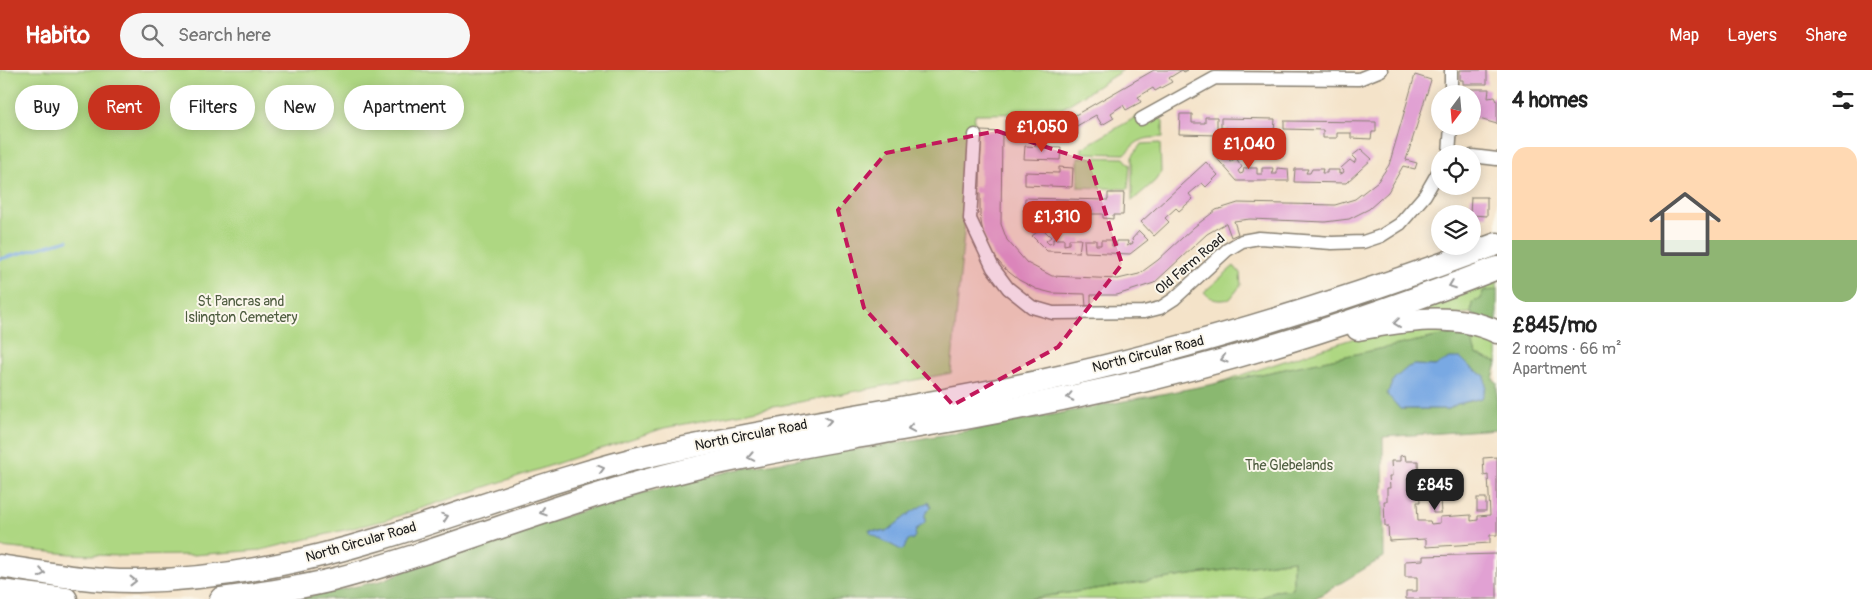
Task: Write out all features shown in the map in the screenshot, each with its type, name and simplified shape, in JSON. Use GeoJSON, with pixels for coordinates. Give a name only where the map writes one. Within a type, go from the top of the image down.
{"type":"FeatureCollection","features":[{"type":"Feature","properties":{"kind":"highway","name":"North Circular Road"},"geometry":{"type":"LineString","coordinates":[[0,566],[84,580],[135,581],[180,579],[278,565],[372,541],[535,487],[651,456],[729,439],[1038,382],[1201,341],[1333,302],[1497,244]]}},
{"type":"Feature","properties":{"kind":"highway","name":"North Circular Road"},"geometry":{"type":"LineString","coordinates":[[221,599],[278,591],[358,573],[606,492],[686,471],[753,456],[1047,402],[1172,374],[1270,346],[1424,296],[1497,268]]}},
{"type":"Feature","properties":{"kind":"highway"},"geometry":{"type":"LineString","coordinates":[[1270,346],[1374,326],[1430,320],[1464,322],[1497,332]]}},
{"type":"Feature","properties":{"kind":"highway"},"geometry":{"type":"LineString","coordinates":[[0,591],[66,599]]}},
{"type":"Feature","properties":{"kind":"street"},"geometry":{"type":"LineString","coordinates":[[1141,120],[1215,78],[1359,79],[1381,70]]}},
{"type":"Feature","properties":{"kind":"street"},"geometry":{"type":"LineString","coordinates":[[1451,70],[1452,85]]}},
{"type":"Feature","properties":{"kind":"street","name":"Old Farm Road"},"geometry":{"type":"LineString","coordinates":[[975,134],[970,220],[993,268],[1008,288],[1032,307],[1053,313],[1144,312],[1160,308],[1174,298],[1227,250],[1242,241],[1258,238],[1332,243],[1362,242],[1381,236],[1400,224],[1425,195],[1431,185]]}},
{"type":"Feature","properties":{"kind":"street"},"geometry":{"type":"LineString","coordinates":[[1481,157],[1497,159]]}},
{"type":"Feature","properties":{"kind":"highlighted area"},"geometry":{"type":"Polygon","coordinates":[[[997,131],[1089,161],[1122,264],[1058,347],[953,405],[864,308],[838,210],[886,153],[997,131]]]}},
{"type":"Feature","properties":{"kind":"green space","name":"St Pancras and Islington Cemetery"},"geometry":{"type":"Polygon","coordinates":[[[0,70],[1123,70],[1055,113],[975,114],[951,373],[664,428],[386,520],[261,550],[193,555],[120,556],[70,554],[0,547],[0,70]]]}},
{"type":"Feature","properties":{"kind":"green space"},"geometry":{"type":"Polygon","coordinates":[[[1157,115],[1163,121],[1163,137],[1141,140],[1125,154],[1082,153],[1082,148],[1136,117],[1157,115]]]}},
{"type":"Feature","properties":{"kind":"green space"},"geometry":{"type":"Polygon","coordinates":[[[1160,143],[1161,172],[1155,181],[1132,201],[1132,157],[1141,144],[1160,143]]]}},
{"type":"Feature","properties":{"kind":"green space"},"geometry":{"type":"Polygon","coordinates":[[[1078,157],[1124,158],[1130,165],[1128,189],[1078,187],[1078,157]]]}},
{"type":"Feature","properties":{"kind":"green space"},"geometry":{"type":"Polygon","coordinates":[[[1234,266],[1240,273],[1241,285],[1230,299],[1216,300],[1204,292],[1234,266]]]}},
{"type":"Feature","properties":{"kind":"green space"},"geometry":{"type":"Polygon","coordinates":[[[1497,281],[1497,290],[1483,291],[1481,299],[1471,313],[1430,316],[1428,308],[1497,281]]]}},
{"type":"Feature","properties":{"kind":"green space"},"geometry":{"type":"Polygon","coordinates":[[[1497,290],[1497,326],[1471,314],[1472,302],[1481,299],[1483,291],[1497,290]]]}},
{"type":"Feature","properties":{"kind":"green space"},"geometry":{"type":"Polygon","coordinates":[[[1432,327],[1473,335],[1497,343],[1497,363],[1476,354],[1455,333],[1214,384],[1364,335],[1432,327]]]}},
{"type":"Feature","properties":{"kind":"green space","name":"The Glebelands"},"geometry":{"type":"Polygon","coordinates":[[[1455,333],[1471,338],[1476,354],[1497,363],[1493,379],[1497,382],[1497,429],[1383,437],[1384,557],[1314,599],[1259,599],[1274,591],[1293,589],[1293,560],[1027,599],[296,599],[381,581],[411,568],[611,501],[734,470],[972,430],[1214,384],[1455,333]],[[1461,359],[1435,366],[1415,365],[1387,394],[1401,409],[1449,409],[1457,404],[1482,398],[1484,376],[1461,359]]]}},
{"type":"Feature","properties":{"kind":"green space"},"geometry":{"type":"Polygon","coordinates":[[[1293,560],[1293,589],[1274,591],[1259,599],[1027,599],[1293,560]]]}},
{"type":"Feature","properties":{"kind":"water"},"geometry":{"type":"Polygon","coordinates":[[[1450,358],[1461,358],[1470,367],[1485,376],[1486,387],[1482,398],[1457,404],[1449,409],[1400,409],[1387,394],[1394,379],[1408,367],[1415,365],[1435,366],[1450,358]]]}},
{"type":"Feature","properties":{"kind":"water"},"geometry":{"type":"Polygon","coordinates":[[[928,502],[931,507],[925,514],[925,522],[916,530],[912,540],[908,540],[904,549],[901,550],[871,534],[869,530],[886,532],[910,513],[928,502]]]}},
{"type":"Feature","properties":{"kind":"building"},"geometry":{"type":"Polygon","coordinates":[[[1154,70],[1182,70],[1169,78],[1172,82],[1155,91],[1153,88],[1138,97],[1141,102],[1126,110],[1123,105],[1111,113],[1114,118],[1102,125],[1096,115],[1075,127],[1070,118],[1154,70]]]}},
{"type":"Feature","properties":{"kind":"building"},"geometry":{"type":"Polygon","coordinates":[[[1460,70],[1487,70],[1487,84],[1463,84],[1463,80],[1460,80],[1460,70]]]}},
{"type":"Feature","properties":{"kind":"building"},"geometry":{"type":"Polygon","coordinates":[[[1415,75],[1431,80],[1406,160],[1417,163],[1415,169],[1403,166],[1388,192],[1369,209],[1349,219],[1325,222],[1250,219],[1234,221],[1238,234],[1231,237],[1226,223],[1207,234],[1154,283],[1117,295],[1091,295],[1091,307],[1086,307],[1085,294],[1052,293],[1036,289],[1019,280],[1005,269],[992,254],[983,233],[980,215],[980,193],[974,193],[974,187],[980,187],[981,131],[1002,132],[1001,224],[1007,240],[1027,263],[1052,276],[1118,279],[1139,274],[1216,210],[1238,203],[1335,205],[1355,199],[1378,181],[1389,165],[1415,75]]]}},
{"type":"Feature","properties":{"kind":"building"},"geometry":{"type":"Polygon","coordinates":[[[1481,89],[1489,89],[1488,98],[1495,97],[1497,101],[1497,124],[1481,120],[1481,89]]]}},
{"type":"Feature","properties":{"kind":"building"},"geometry":{"type":"Polygon","coordinates":[[[1180,114],[1192,114],[1192,123],[1205,123],[1205,117],[1217,117],[1217,135],[1179,134],[1180,114]]]}},
{"type":"Feature","properties":{"kind":"building"},"geometry":{"type":"Polygon","coordinates":[[[1221,118],[1275,119],[1274,133],[1264,132],[1264,137],[1254,137],[1254,130],[1239,130],[1239,135],[1227,135],[1227,128],[1221,128],[1221,118]]]}},
{"type":"Feature","properties":{"kind":"building"},"geometry":{"type":"Polygon","coordinates":[[[1284,121],[1376,122],[1376,132],[1372,132],[1371,139],[1351,138],[1351,133],[1337,133],[1337,138],[1323,138],[1323,130],[1284,129],[1284,121]]]}},
{"type":"Feature","properties":{"kind":"building"},"geometry":{"type":"Polygon","coordinates":[[[1223,145],[1232,154],[1227,159],[1230,162],[1236,158],[1242,167],[1238,171],[1240,174],[1243,173],[1244,168],[1257,168],[1257,174],[1262,174],[1262,168],[1273,168],[1272,174],[1277,174],[1277,168],[1288,169],[1289,181],[1237,181],[1213,154],[1223,145]]]}},
{"type":"Feature","properties":{"kind":"building"},"geometry":{"type":"Polygon","coordinates":[[[1025,146],[1061,148],[1060,160],[1024,159],[1025,146]]]}},
{"type":"Feature","properties":{"kind":"building"},"geometry":{"type":"Polygon","coordinates":[[[1361,149],[1372,159],[1346,183],[1294,182],[1295,169],[1308,169],[1306,173],[1310,173],[1312,169],[1323,169],[1322,173],[1327,173],[1327,170],[1339,170],[1339,174],[1343,173],[1344,171],[1341,168],[1350,160],[1354,163],[1356,160],[1352,156],[1361,149]]]}},
{"type":"Feature","properties":{"kind":"building"},"geometry":{"type":"Polygon","coordinates":[[[1206,162],[1218,175],[1206,187],[1202,183],[1189,194],[1193,199],[1179,211],[1176,208],[1165,218],[1169,222],[1154,236],[1141,222],[1206,162]]]}},
{"type":"Feature","properties":{"kind":"building"},"geometry":{"type":"Polygon","coordinates":[[[1059,167],[1073,168],[1072,187],[1025,185],[1025,172],[1059,173],[1059,167]]]}},
{"type":"Feature","properties":{"kind":"building"},"geometry":{"type":"Polygon","coordinates":[[[1108,193],[1124,193],[1123,215],[1113,215],[1113,219],[1103,218],[1103,214],[1086,214],[1086,219],[1074,218],[1074,213],[1062,213],[1062,219],[1048,219],[1048,212],[1024,211],[1025,198],[1108,200],[1108,193]]]}},
{"type":"Feature","properties":{"kind":"building"},"geometry":{"type":"Polygon","coordinates":[[[1471,197],[1487,197],[1487,216],[1481,216],[1481,205],[1471,205],[1471,197]]]}},
{"type":"Feature","properties":{"kind":"building"},"geometry":{"type":"Polygon","coordinates":[[[1042,228],[1051,237],[1046,241],[1049,244],[1053,243],[1053,239],[1064,239],[1064,245],[1069,244],[1069,239],[1081,239],[1079,252],[1047,251],[1032,236],[1042,228]]]}},
{"type":"Feature","properties":{"kind":"building"},"geometry":{"type":"Polygon","coordinates":[[[1139,231],[1148,240],[1130,254],[1085,252],[1084,240],[1096,240],[1096,245],[1101,245],[1101,240],[1112,240],[1112,246],[1117,246],[1116,241],[1128,241],[1127,246],[1133,243],[1132,239],[1139,231]]]}},
{"type":"Feature","properties":{"kind":"building"},"geometry":{"type":"Polygon","coordinates":[[[1405,455],[1406,461],[1418,461],[1420,502],[1417,502],[1418,521],[1430,521],[1431,524],[1440,523],[1440,517],[1471,515],[1471,521],[1478,520],[1478,516],[1490,515],[1488,475],[1484,476],[1483,458],[1497,457],[1497,535],[1490,535],[1490,543],[1426,547],[1426,539],[1389,541],[1388,526],[1385,526],[1384,501],[1387,501],[1387,488],[1390,488],[1389,476],[1392,476],[1391,461],[1400,461],[1400,456],[1405,455]]]}},
{"type":"Feature","properties":{"kind":"building"},"geometry":{"type":"Polygon","coordinates":[[[1477,498],[1486,498],[1486,511],[1477,511],[1477,498]]]}},
{"type":"Feature","properties":{"kind":"building"},"geometry":{"type":"Polygon","coordinates":[[[1440,499],[1441,513],[1433,513],[1432,500],[1440,499]]]}},
{"type":"Feature","properties":{"kind":"building"},"geometry":{"type":"Polygon","coordinates":[[[1497,554],[1497,599],[1406,599],[1406,591],[1417,591],[1417,577],[1405,577],[1405,561],[1423,560],[1423,556],[1497,554]]]}},
{"type":"Feature","properties":{"kind":"waterway"},"geometry":{"type":"LineString","coordinates":[[0,259],[68,240]]}}]}
